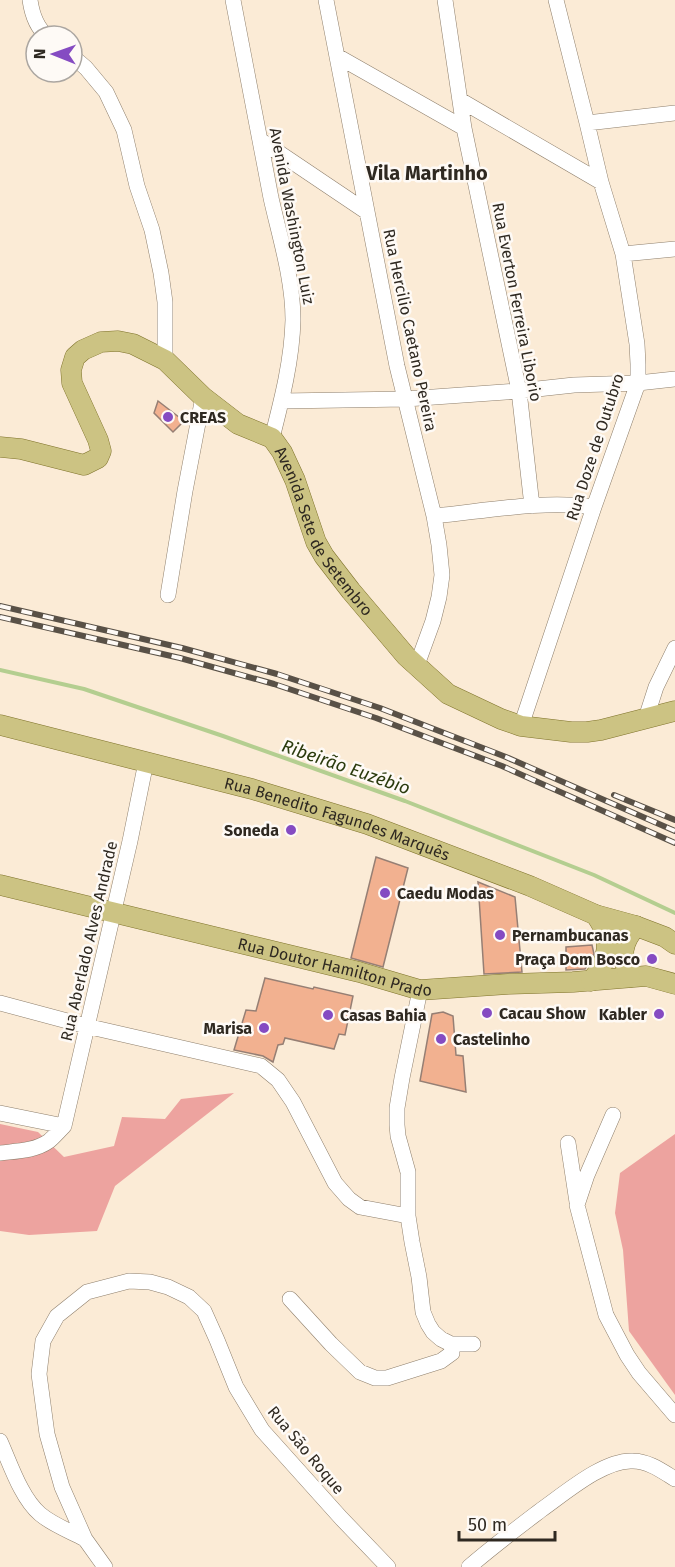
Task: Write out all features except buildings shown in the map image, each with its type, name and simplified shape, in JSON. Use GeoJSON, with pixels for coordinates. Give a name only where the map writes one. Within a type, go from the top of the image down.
{"type":"FeatureCollection","features":[{"type":"Feature","properties":{"kind":"main road","name":"Avenida Sete de Setembro"},"geometry":{"type":"LineString","coordinates":[[0,447],[21,449],[84,465],[98,458],[101,450],[98,440],[72,383],[70,370],[75,357],[83,350],[101,342],[118,341],[133,344],[165,360],[203,397],[238,423],[272,438],[291,471],[316,542],[324,556],[406,656],[448,694],[501,719],[522,726],[571,732],[587,732],[675,711]]}},
{"type":"Feature","properties":{"kind":"main road","name":"Rua Benedito Fagundes Marquês"},"geometry":{"type":"LineString","coordinates":[[0,725],[252,789],[367,824],[530,886],[596,915],[636,926],[672,940]]}},
{"type":"Feature","properties":{"kind":"main road","name":"Rua Doutor Hamilton Prado"},"geometry":{"type":"LineString","coordinates":[[0,885],[359,972],[420,990],[646,976],[675,984]]}},
{"type":"Feature","properties":{"kind":"main road"},"geometry":{"type":"LineString","coordinates":[[591,981],[600,969],[607,947],[604,928],[596,915]]}},
{"type":"Feature","properties":{"kind":"main road"},"geometry":{"type":"LineString","coordinates":[[630,977],[623,958],[624,948],[636,926]]}},
{"type":"Feature","properties":{"kind":"street"},"geometry":{"type":"LineString","coordinates":[[30,0],[32,15],[37,24]]}},
{"type":"Feature","properties":{"kind":"street","name":"Avenida Washington Luiz"},"geometry":{"type":"LineString","coordinates":[[233,0],[290,290],[293,318],[291,348],[282,401],[272,438]]}},
{"type":"Feature","properties":{"kind":"street","name":"Rua Hercilio Caetano Pereira"},"geometry":{"type":"LineString","coordinates":[[326,0],[397,366],[434,516],[442,574],[433,621],[417,665]]}},
{"type":"Feature","properties":{"kind":"street","name":"Rua Everton Ferreira Liborio"},"geometry":{"type":"LineString","coordinates":[[445,0],[464,128],[519,391],[531,506]]}},
{"type":"Feature","properties":{"kind":"street","name":"Rua Doze de Outubro"},"geometry":{"type":"LineString","coordinates":[[522,726],[594,507],[638,383],[637,345],[623,254],[601,182],[556,0]]}},
{"type":"Feature","properties":{"kind":"street"},"geometry":{"type":"LineString","coordinates":[[337,56],[464,128]]}},
{"type":"Feature","properties":{"kind":"street"},"geometry":{"type":"LineString","coordinates":[[84,66],[106,92],[124,130],[137,186],[152,230],[165,302],[165,360]]}},
{"type":"Feature","properties":{"kind":"street"},"geometry":{"type":"LineString","coordinates":[[460,100],[601,182]]}},
{"type":"Feature","properties":{"kind":"street"},"geometry":{"type":"LineString","coordinates":[[587,123],[675,113]]}},
{"type":"Feature","properties":{"kind":"street"},"geometry":{"type":"LineString","coordinates":[[260,140],[367,212]]}},
{"type":"Feature","properties":{"kind":"street"},"geometry":{"type":"LineString","coordinates":[[623,254],[675,249]]}},
{"type":"Feature","properties":{"kind":"street"},"geometry":{"type":"LineString","coordinates":[[282,401],[406,399],[675,379]]}},
{"type":"Feature","properties":{"kind":"street"},"geometry":{"type":"LineString","coordinates":[[168,595],[203,397]]}},
{"type":"Feature","properties":{"kind":"street"},"geometry":{"type":"LineString","coordinates":[[434,516],[531,506],[594,507]]}},
{"type":"Feature","properties":{"kind":"street"},"geometry":{"type":"LineString","coordinates":[[646,718],[656,687],[675,648]]}},
{"type":"Feature","properties":{"kind":"street","name":"Rua Aberlado Alves Andrade"},"geometry":{"type":"LineString","coordinates":[[64,1126],[146,762]]}},
{"type":"Feature","properties":{"kind":"street"},"geometry":{"type":"LineString","coordinates":[[420,990],[397,1108],[398,1136],[408,1172],[408,1216],[423,1311],[428,1324],[441,1339],[451,1344],[473,1344]]}},
{"type":"Feature","properties":{"kind":"street"},"geometry":{"type":"LineString","coordinates":[[0,1003],[86,1026],[261,1066],[278,1080],[293,1102],[334,1183],[360,1207],[408,1216]]}},
{"type":"Feature","properties":{"kind":"street"},"geometry":{"type":"LineString","coordinates":[[0,1113],[64,1126]]}},
{"type":"Feature","properties":{"kind":"street"},"geometry":{"type":"LineString","coordinates":[[577,1205],[587,1175],[613,1115]]}},
{"type":"Feature","properties":{"kind":"street"},"geometry":{"type":"LineString","coordinates":[[0,1153],[39,1147],[49,1141],[64,1126]]}},
{"type":"Feature","properties":{"kind":"street"},"geometry":{"type":"LineString","coordinates":[[568,1143],[577,1205],[606,1314],[639,1373],[675,1415]]}},
{"type":"Feature","properties":{"kind":"street","name":"Rua São Roque"},"geometry":{"type":"LineString","coordinates":[[105,1567],[85,1539],[62,1487],[47,1434],[39,1374],[43,1341],[57,1316],[87,1292],[129,1281],[150,1282],[168,1287],[189,1297],[204,1311],[236,1387],[262,1430],[388,1567]]}},
{"type":"Feature","properties":{"kind":"street"},"geometry":{"type":"LineString","coordinates":[[291,1299],[331,1344],[360,1372],[375,1378],[387,1378],[441,1361],[452,1353],[451,1344]]}},
{"type":"Feature","properties":{"kind":"street"},"geometry":{"type":"LineString","coordinates":[[0,1441],[26,1499],[39,1514],[85,1539]]}},
{"type":"Feature","properties":{"kind":"street"},"geometry":{"type":"LineString","coordinates":[[469,1567],[492,1546],[579,1482],[603,1469],[624,1461],[642,1462],[675,1479]]}},
{"type":"Feature","properties":{"kind":"shaded area"},"geometry":{"type":"Polygon","coordinates":[[[234,1093],[115,1186],[97,1231],[29,1235],[0,1231],[0,1124],[38,1132],[64,1157],[114,1146],[122,1117],[165,1119],[181,1099],[234,1093]]]}},
{"type":"Feature","properties":{"kind":"shaded area"},"geometry":{"type":"Polygon","coordinates":[[[675,1134],[675,1395],[629,1331],[623,1250],[615,1213],[620,1173],[675,1134]]]}},
{"type":"Feature","properties":{"kind":"waterway","name":"Ribeirão Euzébio"},"geometry":{"type":"LineString","coordinates":[[0,670],[84,689],[405,801],[594,875],[675,913]]}},
{"type":"Feature","properties":{"kind":"railway"},"geometry":{"type":"LineString","coordinates":[[0,606],[182,648],[277,674],[380,708],[506,757],[675,831]]}},
{"type":"Feature","properties":{"kind":"railway"},"geometry":{"type":"LineString","coordinates":[[0,617],[180,658],[274,684],[376,718],[502,766],[675,843]]}},
{"type":"Feature","properties":{"kind":"railway"},"geometry":{"type":"LineString","coordinates":[[614,795],[675,820]]}},
{"type":"Feature","properties":{"kind":"place","name":"CREAS"},"geometry":{"type":"Point","coordinates":[168,417]}},
{"type":"Feature","properties":{"kind":"place","name":"Soneda"},"geometry":{"type":"Point","coordinates":[291,830]}},
{"type":"Feature","properties":{"kind":"place","name":"Caedu Modas"},"geometry":{"type":"Point","coordinates":[385,893]}},
{"type":"Feature","properties":{"kind":"place","name":"Pernambucanas"},"geometry":{"type":"Point","coordinates":[500,935]}},
{"type":"Feature","properties":{"kind":"place","name":"Praça Dom Bosco"},"geometry":{"type":"Point","coordinates":[652,959]}},
{"type":"Feature","properties":{"kind":"place","name":"Cacau Show"},"geometry":{"type":"Point","coordinates":[487,1013]}},
{"type":"Feature","properties":{"kind":"place","name":"Kabler"},"geometry":{"type":"Point","coordinates":[659,1014]}},
{"type":"Feature","properties":{"kind":"place","name":"Casas Bahia"},"geometry":{"type":"Point","coordinates":[328,1015]}},
{"type":"Feature","properties":{"kind":"place","name":"Marisa"},"geometry":{"type":"Point","coordinates":[264,1028]}},
{"type":"Feature","properties":{"kind":"place","name":"Castelinho"},"geometry":{"type":"Point","coordinates":[441,1039]}},
{"type":"Feature","properties":{"kind":"district","name":"Vila Martinho"},"geometry":{"type":"Point","coordinates":[427,173]}}]}
